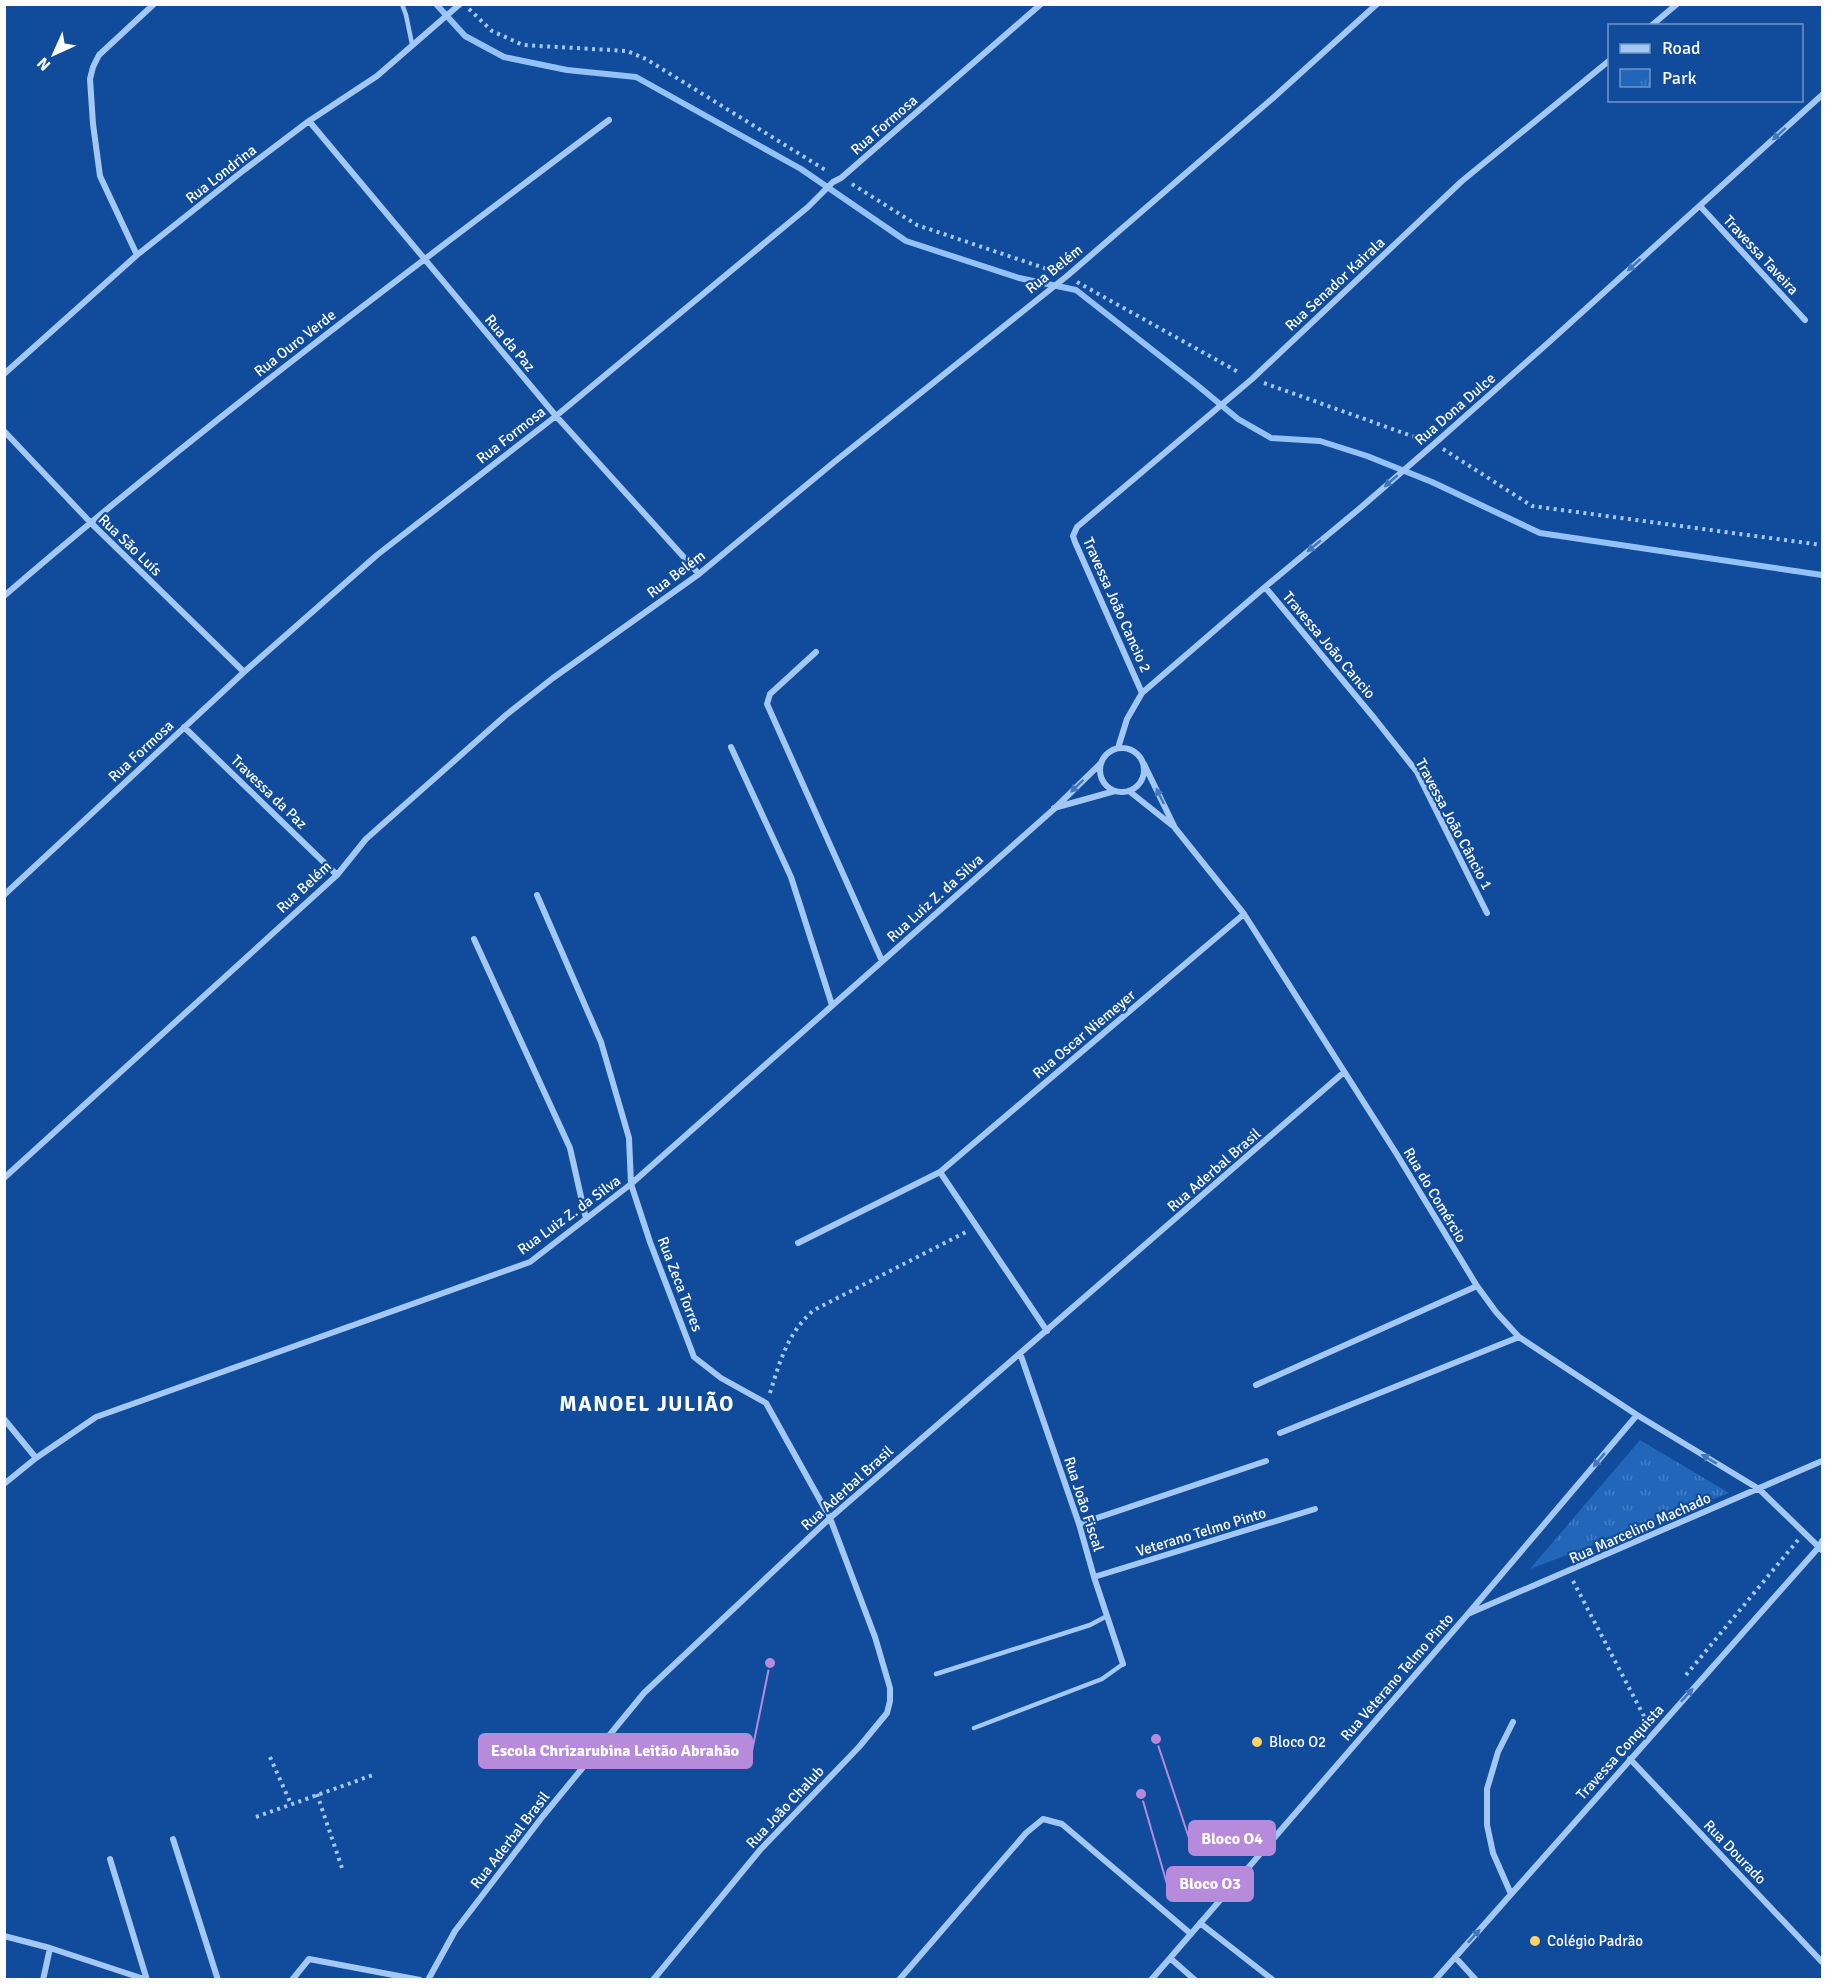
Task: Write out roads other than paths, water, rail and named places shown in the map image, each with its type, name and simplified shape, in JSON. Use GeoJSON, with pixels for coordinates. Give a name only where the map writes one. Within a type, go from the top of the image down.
{"type":"FeatureCollection","features":[{"type":"Feature","properties":{"kind":"street"},"geometry":{"type":"LineString","coordinates":[[137,255],[100,176],[90,79],[99,55],[154,4]]}},
{"type":"Feature","properties":{"kind":"street","name":"Rua Formosa"},"geometry":{"type":"LineString","coordinates":[[4,896],[244,672],[377,555],[555,416],[808,207],[833,182],[842,178],[1041,4]]}},
{"type":"Feature","properties":{"kind":"street","name":"Rua Belém"},"geometry":{"type":"LineString","coordinates":[[4,1178],[337,875],[366,839],[506,715],[553,678],[699,574],[1066,276],[1273,98],[1377,4]]}},
{"type":"Feature","properties":{"kind":"street"},"geometry":{"type":"LineString","coordinates":[[1653,24],[1677,4]]}},
{"type":"Feature","properties":{"kind":"street","name":"Rua Londrina"},"geometry":{"type":"LineString","coordinates":[[4,374],[137,255],[309,121],[377,76],[426,32],[460,6]]}},
{"type":"Feature","properties":{"kind":"street","name":"Rua Senador Kairala"},"geometry":{"type":"LineString","coordinates":[[1077,527],[1252,379],[1462,181],[1608,62]]}},
{"type":"Feature","properties":{"kind":"street","name":"Rua Dona Dulce"},"geometry":{"type":"LineString","coordinates":[[1118,748],[1127,718],[1142,693],[1434,444],[1822,95]]}},
{"type":"Feature","properties":{"kind":"street","name":"Rua Ouro Verde"},"geometry":{"type":"LineString","coordinates":[[4,596],[90,522],[291,361],[609,120]]}},
{"type":"Feature","properties":{"kind":"street","name":"Rua da Paz"},"geometry":{"type":"LineString","coordinates":[[309,121],[555,416],[699,574]]}},
{"type":"Feature","properties":{"kind":"street","name":"Travessa Taveira"},"geometry":{"type":"LineString","coordinates":[[1700,206],[1805,320]]}},
{"type":"Feature","properties":{"kind":"street","name":"Rua São Luís"},"geometry":{"type":"LineString","coordinates":[[4,431],[90,522],[244,672]]}},
{"type":"Feature","properties":{"kind":"street","name":"Travessa João Cancio 2"},"geometry":{"type":"LineString","coordinates":[[1077,527],[1073,536],[1075,542],[1142,693]]}},
{"type":"Feature","properties":{"kind":"street","name":"Travessa João Cancio"},"geometry":{"type":"LineString","coordinates":[[1265,586],[1375,719]]}},
{"type":"Feature","properties":{"kind":"street"},"geometry":{"type":"LineString","coordinates":[[816,652],[770,694],[767,704],[882,961]]}},
{"type":"Feature","properties":{"kind":"street","name":"Travessa João Câncio 1"},"geometry":{"type":"LineString","coordinates":[[1375,719],[1417,772],[1487,914]]}},
{"type":"Feature","properties":{"kind":"street","name":"Travessa da Paz"},"geometry":{"type":"LineString","coordinates":[[184,727],[337,875]]}},
{"type":"Feature","properties":{"kind":"street"},"geometry":{"type":"LineString","coordinates":[[731,747],[791,877],[832,1005]]}},
{"type":"Feature","properties":{"kind":"street"},"geometry":{"type":"LineString","coordinates":[[1118,748],[1131,749],[1144,764],[1143,778],[1135,788],[1129,791],[1115,791],[1108,788],[1101,777],[1101,763],[1107,754],[1118,748]]}},
{"type":"Feature","properties":{"kind":"street","name":"Rua Luiz Z. da Silva"},"geometry":{"type":"LineString","coordinates":[[4,1484],[36,1458],[96,1417],[530,1262],[632,1184],[1053,809],[1101,763]]}},
{"type":"Feature","properties":{"kind":"street","name":"Rua do Comércio"},"geometry":{"type":"LineString","coordinates":[[1144,764],[1175,828]]}},
{"type":"Feature","properties":{"kind":"street","name":"Rua Luiz Z. da Silva"},"geometry":{"type":"LineString","coordinates":[[1053,809],[1115,791]]}},
{"type":"Feature","properties":{"kind":"street","name":"Rua do Comércio"},"geometry":{"type":"LineString","coordinates":[[1129,791],[1175,828],[1244,914],[1396,1153],[1477,1286],[1496,1312],[1519,1337],[1637,1415],[1759,1489],[1822,1546]]}},
{"type":"Feature","properties":{"kind":"street","name":"Rua Zeca Torres"},"geometry":{"type":"LineString","coordinates":[[537,895],[601,1042],[629,1138],[632,1184],[650,1242],[694,1357],[721,1378],[766,1403],[830,1518]]}},
{"type":"Feature","properties":{"kind":"street","name":"Rua Oscar Niemeyer"},"geometry":{"type":"LineString","coordinates":[[798,1242],[940,1172],[1244,914]]}},
{"type":"Feature","properties":{"kind":"street"},"geometry":{"type":"LineString","coordinates":[[474,939],[570,1148],[586,1220]]}},
{"type":"Feature","properties":{"kind":"street","name":"Rua Aderbal Brasil"},"geometry":{"type":"LineString","coordinates":[[428,1980],[462,1922],[543,1816],[644,1693],[830,1518],[1344,1073]]}},
{"type":"Feature","properties":{"kind":"street"},"geometry":{"type":"LineString","coordinates":[[940,1172],[1047,1331]]}},
{"type":"Feature","properties":{"kind":"street"},"geometry":{"type":"LineString","coordinates":[[1256,1385],[1477,1286]]}},
{"type":"Feature","properties":{"kind":"street"},"geometry":{"type":"LineString","coordinates":[[1280,1433],[1519,1337]]}},
{"type":"Feature","properties":{"kind":"street","name":"Rua João Fiscal"},"geometry":{"type":"LineString","coordinates":[[1020,1353],[1079,1524],[1123,1664]]}},
{"type":"Feature","properties":{"kind":"street","name":"Rua Veterano Telmo Pinto"},"geometry":{"type":"LineString","coordinates":[[1150,1980],[1467,1615],[1637,1415]]}},
{"type":"Feature","properties":{"kind":"street"},"geometry":{"type":"LineString","coordinates":[[4,1419],[36,1458]]}},
{"type":"Feature","properties":{"kind":"street"},"geometry":{"type":"LineString","coordinates":[[1079,1524],[1266,1461]]}},
{"type":"Feature","properties":{"kind":"street","name":"Rua Marcelino Machado"},"geometry":{"type":"LineString","coordinates":[[1467,1615],[1822,1461]]}},
{"type":"Feature","properties":{"kind":"street","name":"Veterano Telmo Pinto"},"geometry":{"type":"LineString","coordinates":[[1094,1577],[1315,1509]]}},
{"type":"Feature","properties":{"kind":"street","name":"Rua João Chalub"},"geometry":{"type":"LineString","coordinates":[[653,1980],[760,1850],[859,1747],[887,1713],[890,1688],[875,1637],[830,1518]]}},
{"type":"Feature","properties":{"kind":"street","name":"Travessa Conquista"},"geometry":{"type":"LineString","coordinates":[[1435,1980],[1822,1546]]}},
{"type":"Feature","properties":{"kind":"street"},"geometry":{"type":"LineString","coordinates":[[1511,1894],[1492,1853],[1487,1825],[1487,1789],[1497,1752],[1513,1722]]}},
{"type":"Feature","properties":{"kind":"street","name":"Rua Dourado"},"geometry":{"type":"LineString","coordinates":[[1630,1759],[1822,1962]]}},
{"type":"Feature","properties":{"kind":"street"},"geometry":{"type":"LineString","coordinates":[[899,1980],[1026,1833],[1043,1819],[1062,1824],[1191,1934]]}},
{"type":"Feature","properties":{"kind":"street"},"geometry":{"type":"LineString","coordinates":[[172,1839],[218,1980]]}},
{"type":"Feature","properties":{"kind":"street"},"geometry":{"type":"LineString","coordinates":[[110,1858],[147,1980]]}},
{"type":"Feature","properties":{"kind":"street"},"geometry":{"type":"LineString","coordinates":[[1200,1923],[1273,1980]]}},
{"type":"Feature","properties":{"kind":"street"},"geometry":{"type":"LineString","coordinates":[[4,1936],[50,1948],[147,1980]]}},
{"type":"Feature","properties":{"kind":"street"},"geometry":{"type":"LineString","coordinates":[[43,1980],[50,1948]]}},
{"type":"Feature","properties":{"kind":"street"},"geometry":{"type":"LineString","coordinates":[[1455,1957],[1476,1980]]}},
{"type":"Feature","properties":{"kind":"street"},"geometry":{"type":"LineString","coordinates":[[1170,1958],[1195,1980]]}},
{"type":"Feature","properties":{"kind":"street"},"geometry":{"type":"LineString","coordinates":[[292,1980],[309,1959],[420,1980]]}},
{"type":"Feature","properties":{"kind":"lane"},"geometry":{"type":"LineString","coordinates":[[402,4],[412,44]]}},
{"type":"Feature","properties":{"kind":"lane"},"geometry":{"type":"LineString","coordinates":[[936,1674],[1090,1625],[1107,1616]]}},
{"type":"Feature","properties":{"kind":"lane"},"geometry":{"type":"LineString","coordinates":[[974,1728],[1102,1679],[1123,1664]]}},
{"type":"Feature","properties":{"kind":"waterway"},"geometry":{"type":"LineString","coordinates":[[436,4],[465,36],[504,57],[567,70],[636,77],[801,169],[906,241],[1019,278],[1076,290],[1238,419],[1271,438],[1320,441],[1367,456],[1432,482],[1540,533],[1822,575]]}},
{"type":"Feature","properties":{"kind":"place","name":"Escola Chrizarubina Leitão Abrahão"},"geometry":{"type":"Point","coordinates":[770,1663]}},
{"type":"Feature","properties":{"kind":"place","name":"Bloco O4"},"geometry":{"type":"Point","coordinates":[1156,1739]}},
{"type":"Feature","properties":{"kind":"place","name":"Bloco O2"},"geometry":{"type":"Point","coordinates":[1257,1742]}},
{"type":"Feature","properties":{"kind":"place","name":"Bloco O3"},"geometry":{"type":"Point","coordinates":[1141,1794]}},
{"type":"Feature","properties":{"kind":"place","name":"Colégio Padrão"},"geometry":{"type":"Point","coordinates":[1535,1941]}},
{"type":"Feature","properties":{"kind":"district","name":"MANOEL JULIÃO"},"geometry":{"type":"Point","coordinates":[647,1404]}}]}
